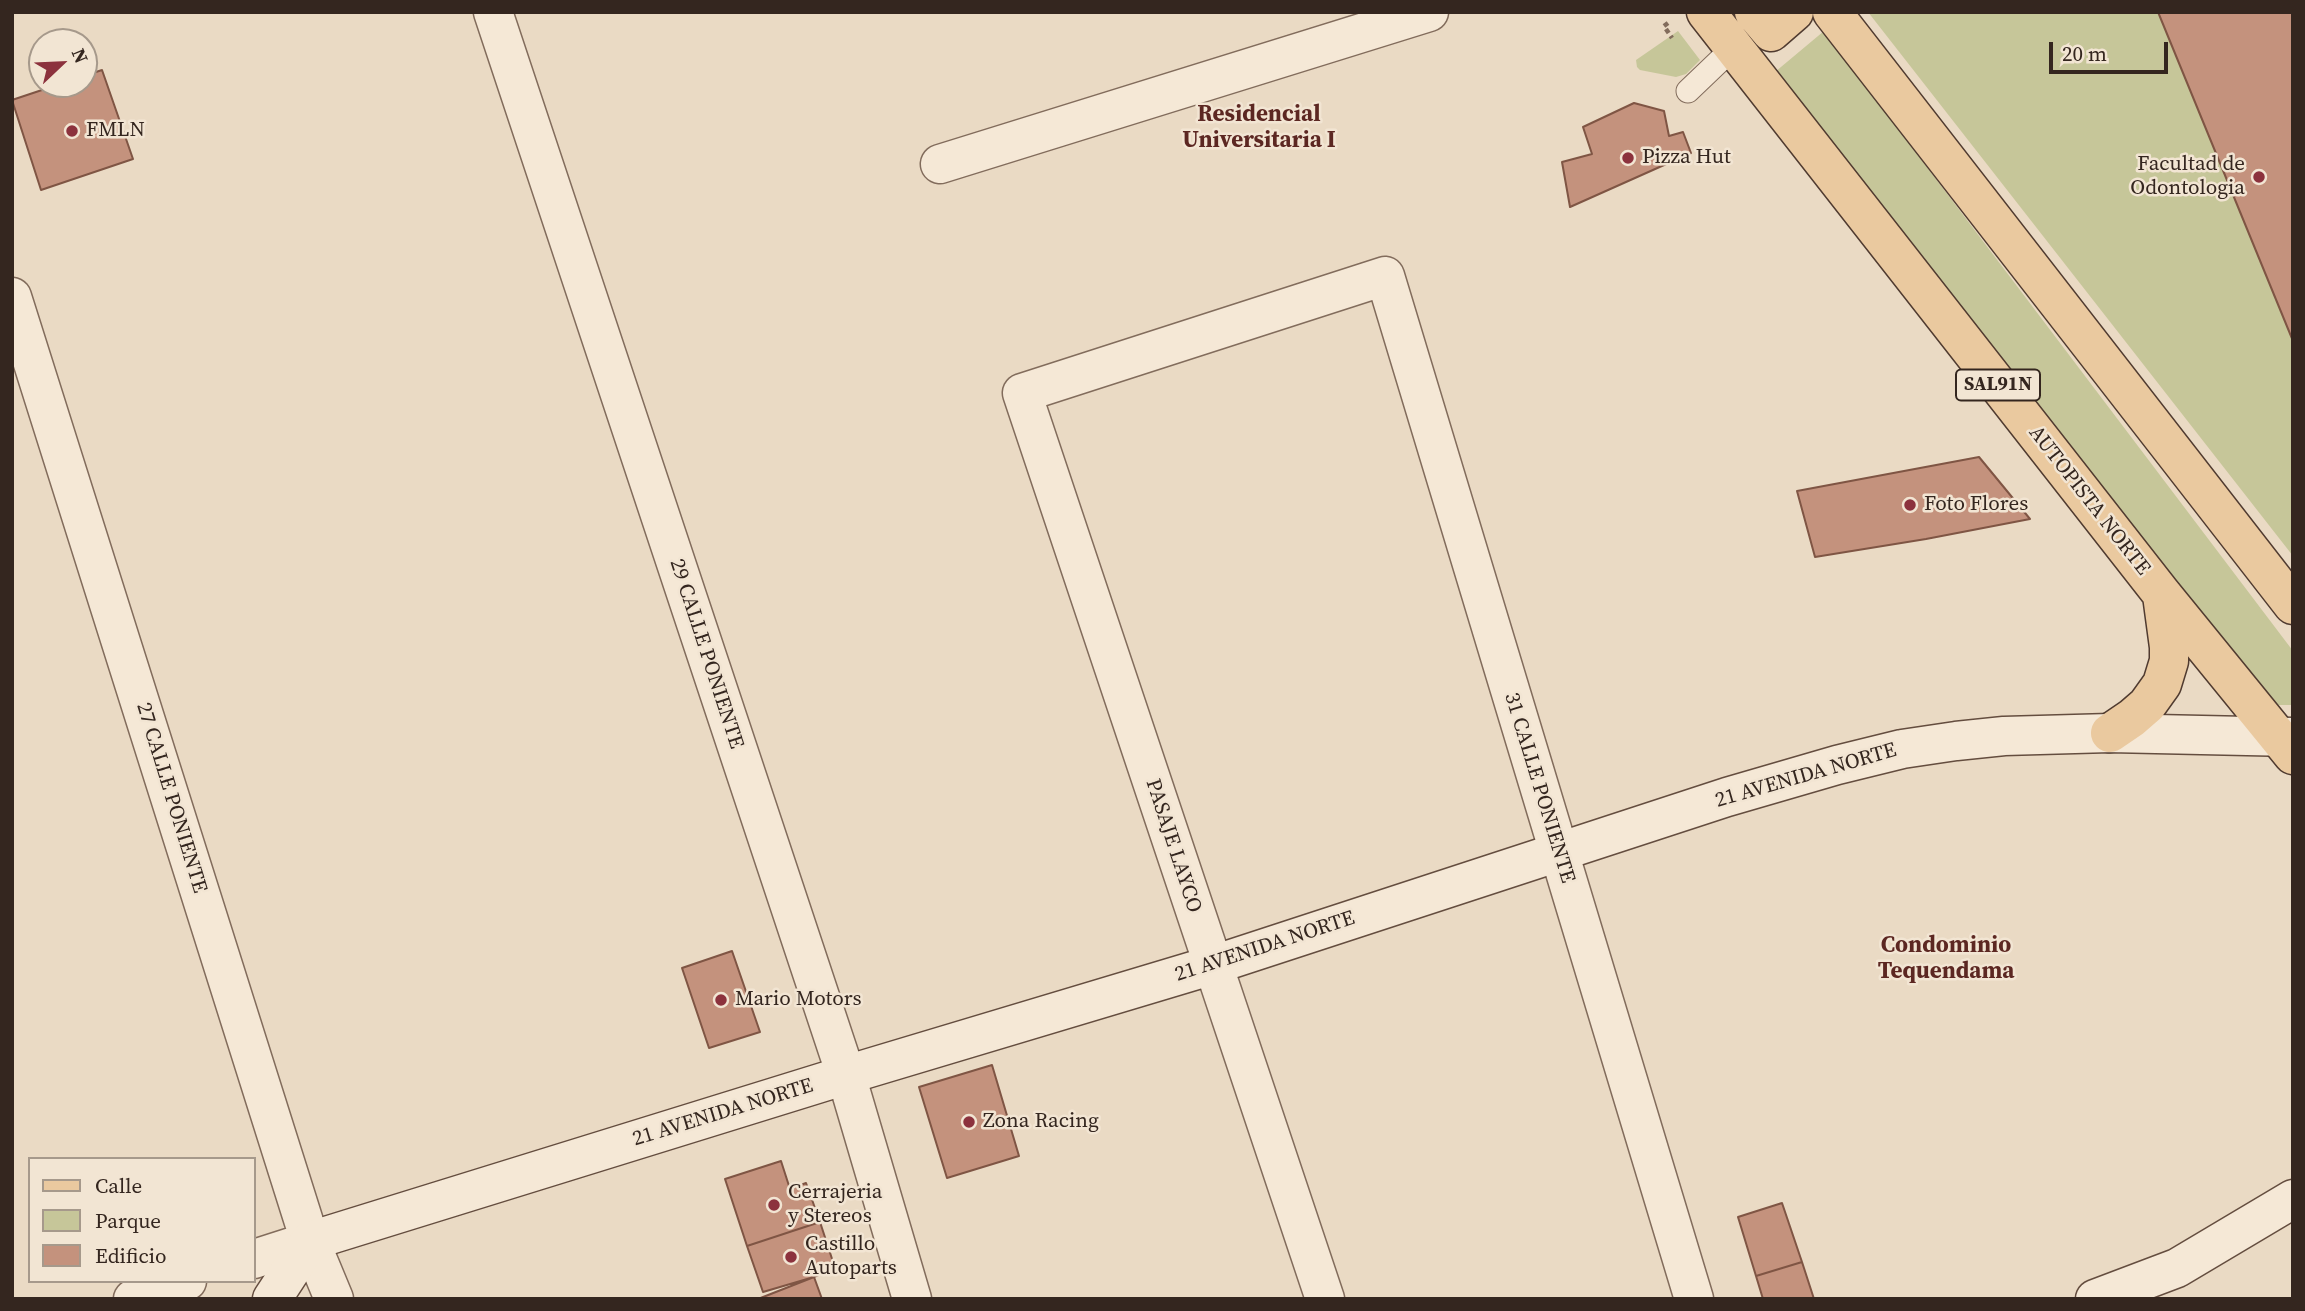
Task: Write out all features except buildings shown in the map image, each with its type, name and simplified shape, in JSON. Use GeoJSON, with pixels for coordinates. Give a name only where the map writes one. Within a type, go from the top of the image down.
{"type":"FeatureCollection","features":[{"type":"Feature","properties":{"kind":"main road","name":"AUTOPISTA NORTE"},"geometry":{"type":"LineString","coordinates":[[1706,12],[2161,593],[2288,743]]}},
{"type":"Feature","properties":{"kind":"main road"},"geometry":{"type":"LineString","coordinates":[[1754,12],[1771,33],[1794,12]]}},
{"type":"Feature","properties":{"kind":"main road"},"geometry":{"type":"LineString","coordinates":[[1832,12],[2293,606]]}},
{"type":"Feature","properties":{"kind":"main road"},"geometry":{"type":"LineString","coordinates":[[2110,733],[2147,705],[2162,684],[2169,661],[2169,635],[2161,593]]}},
{"type":"Feature","properties":{"kind":"street","name":"29 CALLE PONIENTE"},"geometry":{"type":"LineString","coordinates":[[493,12],[846,1075],[912,1299]]}},
{"type":"Feature","properties":{"kind":"street"},"geometry":{"type":"LineString","coordinates":[[940,164],[1429,12]]}},
{"type":"Feature","properties":{"kind":"street","name":"PASAJE LAYCO"},"geometry":{"type":"LineString","coordinates":[[1325,1299],[1022,393],[1385,276]]}},
{"type":"Feature","properties":{"kind":"street","name":"31 CALLE PONIENTE"},"geometry":{"type":"LineString","coordinates":[[1385,276],[1694,1299]]}},
{"type":"Feature","properties":{"kind":"street","name":"27 CALLE PONIENTE"},"geometry":{"type":"LineString","coordinates":[[12,297],[24,372],[310,1241],[334,1299]]}},
{"type":"Feature","properties":{"kind":"street","name":"21 AVENIDA NORTE"},"geometry":{"type":"LineString","coordinates":[[256,1258],[846,1075],[1213,965],[1727,797],[1837,765],[1902,749],[1956,740],[2004,736],[2110,733],[2288,743]]}},
{"type":"Feature","properties":{"kind":"street"},"geometry":{"type":"LineString","coordinates":[[2095,1299],[2177,1268],[2293,1199]]}},
{"type":"Feature","properties":{"kind":"street"},"geometry":{"type":"LineString","coordinates":[[272,1299],[310,1241]]}},
{"type":"Feature","properties":{"kind":"street"},"geometry":{"type":"LineString","coordinates":[[133,1299],[181,1283]]}},
{"type":"Feature","properties":{"kind":"lane"},"geometry":{"type":"LineString","coordinates":[[1688,90],[1734,47]]}},
{"type":"Feature","properties":{"kind":"green space"},"geometry":{"type":"Polygon","coordinates":[[[1868,12],[2293,12],[2293,556],[1868,12]]]}},
{"type":"Feature","properties":{"kind":"green space"},"geometry":{"type":"Polygon","coordinates":[[[1678,31],[1700,60],[1686,74],[1676,77],[1640,70],[1637,67],[1636,60],[1678,31]]]}},
{"type":"Feature","properties":{"kind":"green space"},"geometry":{"type":"Polygon","coordinates":[[[1824,31],[2293,651],[2293,705],[2268,705],[1775,72],[1824,31]]]}},
{"type":"Feature","properties":{"kind":"place","name":"FMLN"},"geometry":{"type":"Point","coordinates":[72,131]}},
{"type":"Feature","properties":{"kind":"place","name":"Pizza Hut"},"geometry":{"type":"Point","coordinates":[1628,158]}},
{"type":"Feature","properties":{"kind":"place","name":"Facultad de Odontologia"},"geometry":{"type":"Point","coordinates":[2259,177]}},
{"type":"Feature","properties":{"kind":"place","name":"Foto Flores"},"geometry":{"type":"Point","coordinates":[1910,505]}},
{"type":"Feature","properties":{"kind":"place","name":"Mario Motors"},"geometry":{"type":"Point","coordinates":[721,1000]}},
{"type":"Feature","properties":{"kind":"place","name":"Zona Racing"},"geometry":{"type":"Point","coordinates":[969,1122]}},
{"type":"Feature","properties":{"kind":"place","name":"Cerrajeria y Stereos"},"geometry":{"type":"Point","coordinates":[774,1205]}},
{"type":"Feature","properties":{"kind":"place","name":"Castillo Autoparts"},"geometry":{"type":"Point","coordinates":[791,1257]}},
{"type":"Feature","properties":{"kind":"district","name":"Residencial Universitaria I"},"geometry":{"type":"Point","coordinates":[1259,128]}},
{"type":"Feature","properties":{"kind":"district","name":"Condominio Tequendama"},"geometry":{"type":"Point","coordinates":[1946,959]}}]}
